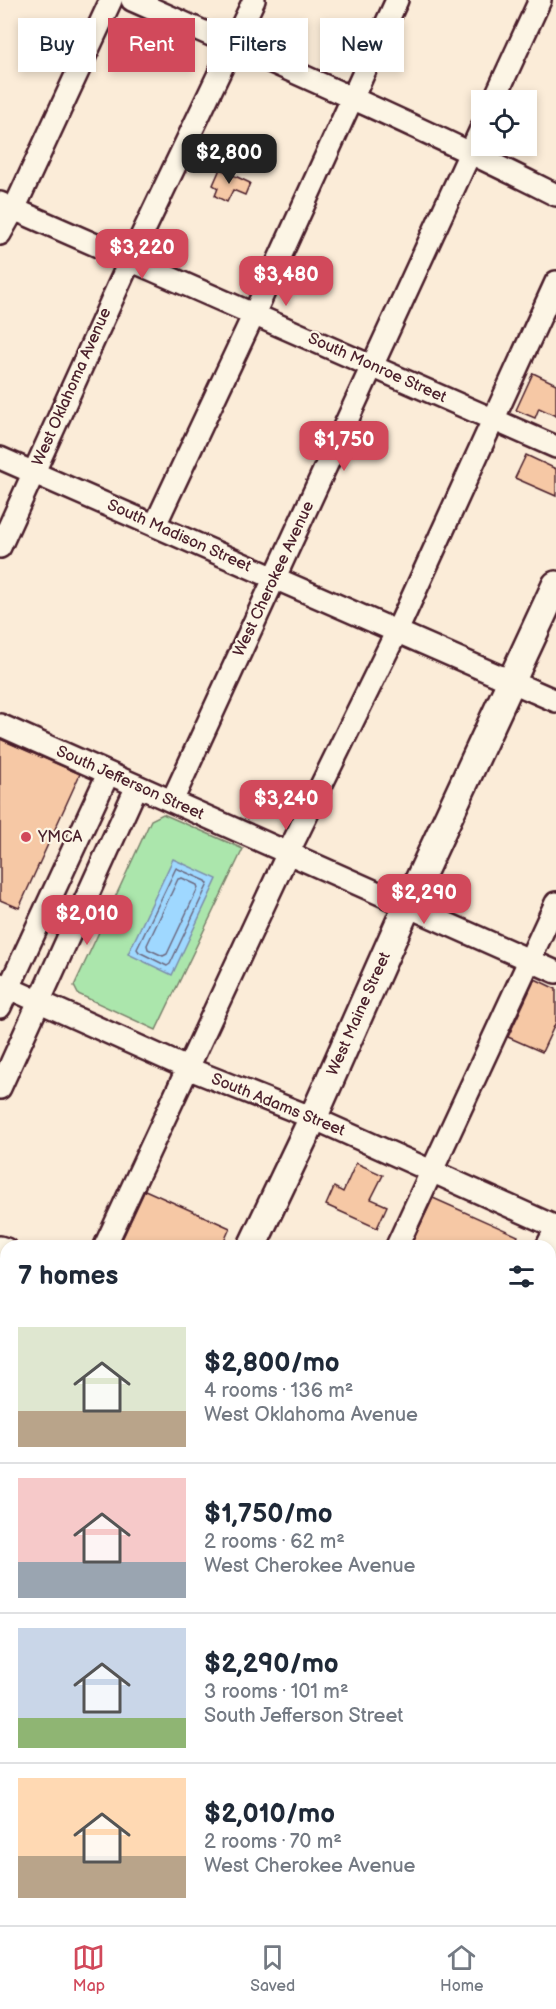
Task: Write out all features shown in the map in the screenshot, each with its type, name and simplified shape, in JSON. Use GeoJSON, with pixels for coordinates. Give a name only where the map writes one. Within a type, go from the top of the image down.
{"type":"FeatureCollection","features":[{"type":"Feature","properties":{"kind":"main road","name":"West Maine Street"},"geometry":{"type":"LineString","coordinates":[[255,1240],[313,1118],[407,906],[556,585]]}},
{"type":"Feature","properties":{"kind":"street"},"geometry":{"type":"LineString","coordinates":[[0,234],[7,206],[111,0]]}},
{"type":"Feature","properties":{"kind":"street"},"geometry":{"type":"LineString","coordinates":[[132,0],[207,33]]}},
{"type":"Feature","properties":{"kind":"street","name":"West Oklahoma Avenue"},"geometry":{"type":"LineString","coordinates":[[246,18],[254,0]]}},
{"type":"Feature","properties":{"kind":"street"},"geometry":{"type":"LineString","coordinates":[[155,525],[354,98],[397,0]]}},
{"type":"Feature","properties":{"kind":"street"},"geometry":{"type":"LineString","coordinates":[[499,90],[540,0]]}},
{"type":"Feature","properties":{"kind":"street","name":"West Oklahoma Avenue"},"geometry":{"type":"LineString","coordinates":[[0,547],[130,260],[220,72]]}},
{"type":"Feature","properties":{"kind":"street"},"geometry":{"type":"LineString","coordinates":[[295,72],[470,152],[556,195]]}},
{"type":"Feature","properties":{"kind":"street","name":"West Cherokee Avenue"},"geometry":{"type":"LineString","coordinates":[[172,801],[470,152]]}},
{"type":"Feature","properties":{"kind":"street","name":"South Monroe Street"},"geometry":{"type":"LineString","coordinates":[[7,206],[556,447]]}},
{"type":"Feature","properties":{"kind":"street"},"geometry":{"type":"LineString","coordinates":[[108,1240],[288,853],[396,631],[556,282]]}},
{"type":"Feature","properties":{"kind":"street","name":"South Madison Street"},"geometry":{"type":"LineString","coordinates":[[0,458],[556,700]]}},
{"type":"Feature","properties":{"kind":"street","name":"South Jefferson Street"},"geometry":{"type":"LineString","coordinates":[[0,725],[556,972]]}},
{"type":"Feature","properties":{"kind":"street"},"geometry":{"type":"LineString","coordinates":[[3,993],[108,774]]}},
{"type":"Feature","properties":{"kind":"street"},"geometry":{"type":"LineString","coordinates":[[0,1088],[137,786]]}},
{"type":"Feature","properties":{"kind":"street"},"geometry":{"type":"LineString","coordinates":[[400,1240],[556,903]]}},
{"type":"Feature","properties":{"kind":"street","name":"South Adams Street"},"geometry":{"type":"LineString","coordinates":[[3,993],[40,1002],[187,1068],[313,1118],[556,1227]]}},
{"type":"Feature","properties":{"kind":"green space"},"geometry":{"type":"Polygon","coordinates":[[[163,814],[243,849],[156,1030],[78,994],[74,986],[151,820],[163,814]]]}},
{"type":"Feature","properties":{"kind":"water"},"geometry":{"type":"Polygon","coordinates":[[[173,859],[217,879],[172,975],[128,954],[173,859]]]}},
{"type":"Feature","properties":{"kind":"building"},"geometry":{"type":"Polygon","coordinates":[[[220,169],[250,183],[245,195],[233,190],[227,202],[215,196],[218,188],[213,185],[220,169]]]}},
{"type":"Feature","properties":{"kind":"building"},"geometry":{"type":"Polygon","coordinates":[[[533,373],[556,384],[556,416],[539,408],[535,418],[516,410],[533,373]]]}},
{"type":"Feature","properties":{"kind":"building"},"geometry":{"type":"Polygon","coordinates":[[[526,455],[556,469],[556,496],[515,478],[526,455]]]}},
{"type":"Feature","properties":{"kind":"building","name":"YMCA"},"geometry":{"type":"Polygon","coordinates":[[[0,739],[80,774],[19,908],[0,900],[0,739]]]}},
{"type":"Feature","properties":{"kind":"building"},"geometry":{"type":"Polygon","coordinates":[[[535,979],[556,989],[556,1022],[542,1052],[508,1037],[535,979]]]}},
{"type":"Feature","properties":{"kind":"building"},"geometry":{"type":"Polygon","coordinates":[[[356,1163],[383,1175],[371,1199],[387,1206],[377,1228],[326,1205],[334,1187],[343,1192],[356,1163]]]}},
{"type":"Feature","properties":{"kind":"building"},"geometry":{"type":"Polygon","coordinates":[[[145,1190],[230,1228],[225,1240],[122,1240],[145,1190]]]}},
{"type":"Feature","properties":{"kind":"building"},"geometry":{"type":"Polygon","coordinates":[[[433,1198],[518,1236],[516,1240],[413,1240],[433,1198]]]}},
{"type":"Feature","properties":{"kind":"place","name":"YMCA"},"geometry":{"type":"Point","coordinates":[26,837]}}]}
